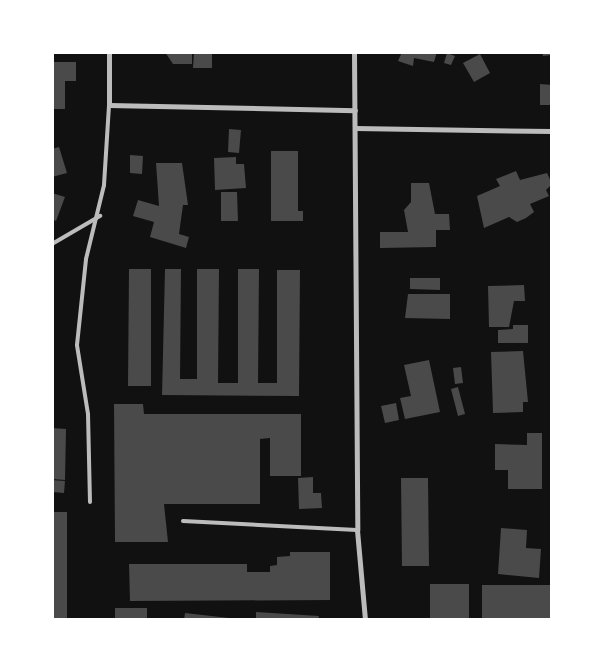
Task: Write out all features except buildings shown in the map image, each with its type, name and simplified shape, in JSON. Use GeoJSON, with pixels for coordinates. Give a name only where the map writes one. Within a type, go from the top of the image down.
{"type":"FeatureCollection","features":[{"type":"Feature","properties":{"kind":"street"},"geometry":{"type":"LineString","coordinates":[[109,52],[109,105],[355,110]]}},
{"type":"Feature","properties":{"kind":"street"},"geometry":{"type":"LineString","coordinates":[[354,52],[356,128],[357,530],[365,620]]}},
{"type":"Feature","properties":{"kind":"street"},"geometry":{"type":"LineString","coordinates":[[356,128],[552,131]]}},
{"type":"Feature","properties":{"kind":"lane"},"geometry":{"type":"LineString","coordinates":[[90,502],[88,422],[77,345],[86,259],[100,216],[109,105]]}},
{"type":"Feature","properties":{"kind":"lane"},"geometry":{"type":"LineString","coordinates":[[52,244],[100,216]]}},
{"type":"Feature","properties":{"kind":"lane"},"geometry":{"type":"LineString","coordinates":[[183,521],[357,530]]}}]}
